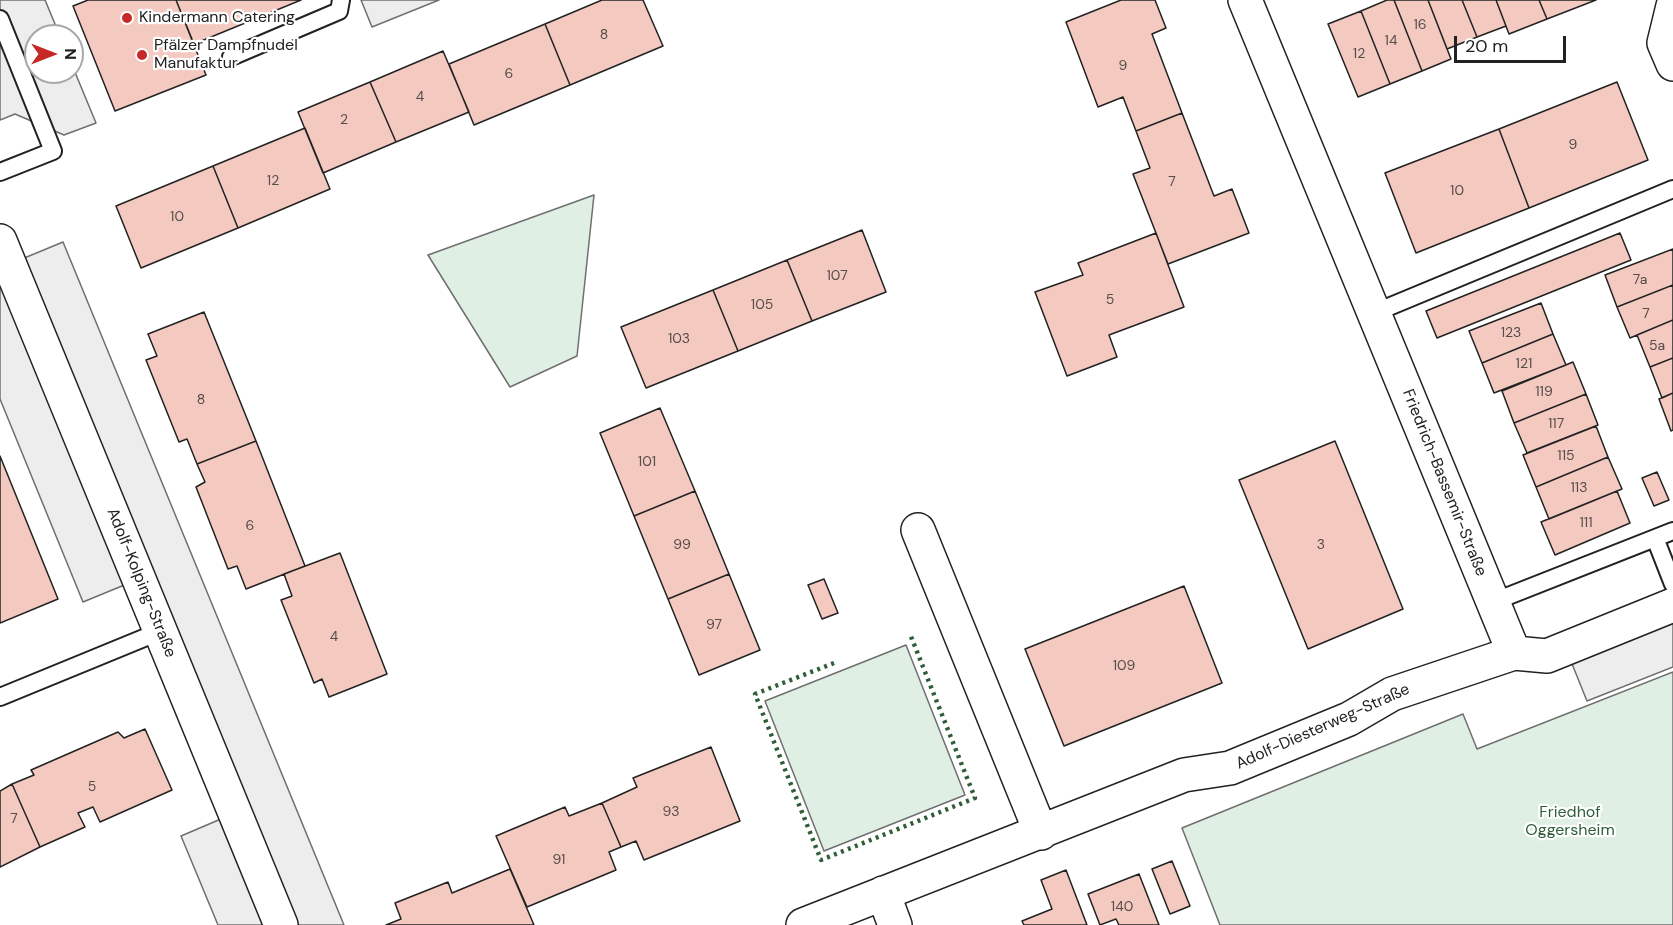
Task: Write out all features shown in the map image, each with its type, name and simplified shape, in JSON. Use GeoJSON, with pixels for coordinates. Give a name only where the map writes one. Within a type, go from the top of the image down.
{"type":"FeatureCollection","features":[{"type":"Feature","properties":{"kind":"street","name":"Friedrich-Bassemir-Straße"},"geometry":{"type":"LineString","coordinates":[[1245,0],[1514,653]]}},
{"type":"Feature","properties":{"kind":"street"},"geometry":{"type":"LineString","coordinates":[[1673,6],[1664,43],[1673,64]]}},
{"type":"Feature","properties":{"kind":"street","name":"Adolf-Kolping-Straße"},"geometry":{"type":"LineString","coordinates":[[0,241],[281,925]]}},
{"type":"Feature","properties":{"kind":"street"},"geometry":{"type":"LineString","coordinates":[[918,530],[1041,833]]}},
{"type":"Feature","properties":{"kind":"street","name":"Adolf-Diesterweg-Straße"},"geometry":{"type":"LineString","coordinates":[[803,925],[1184,775],[1230,768],[1349,719],[1392,694],[1514,653],[1547,656],[1673,606]]}},
{"type":"Feature","properties":{"kind":"street"},"geometry":{"type":"LineString","coordinates":[[883,893],[895,925]]}},
{"type":"Feature","properties":{"kind":"lane"},"geometry":{"type":"LineString","coordinates":[[231,57],[339,11],[341,0]]}},
{"type":"Feature","properties":{"kind":"lane"},"geometry":{"type":"LineString","coordinates":[[0,19],[53,151],[0,172]]}},
{"type":"Feature","properties":{"kind":"lane"},"geometry":{"type":"LineString","coordinates":[[1374,313],[1673,189]]}},
{"type":"Feature","properties":{"kind":"lane"},"geometry":{"type":"LineString","coordinates":[[1493,602],[1673,531]]}},
{"type":"Feature","properties":{"kind":"lane"},"geometry":{"type":"LineString","coordinates":[[1655,538],[1673,584]]}},
{"type":"Feature","properties":{"kind":"lane"},"geometry":{"type":"LineString","coordinates":[[0,697],[160,632]]}},
{"type":"Feature","properties":{"kind":"green space"},"geometry":{"type":"Polygon","coordinates":[[[594,195],[577,356],[510,387],[428,255],[594,195]]]}},
{"type":"Feature","properties":{"kind":"green space"},"geometry":{"type":"Polygon","coordinates":[[[906,645],[965,795],[824,851],[765,701],[906,645]]]}},
{"type":"Feature","properties":{"kind":"green space","name":"Friedhof Oggersheim"},"geometry":{"type":"Polygon","coordinates":[[[1673,672],[1673,925],[1220,925],[1182,828],[1463,714],[1477,749],[1673,672]]]}},
{"type":"Feature","properties":{"kind":"shaded area"},"geometry":{"type":"Polygon","coordinates":[[[0,0],[45,0],[55,24],[24,24],[24,84],[80,84],[96,123],[64,135],[15,114],[0,120],[0,0]]]}},
{"type":"Feature","properties":{"kind":"shaded area"},"geometry":{"type":"Polygon","coordinates":[[[361,0],[439,0],[372,27],[361,0]]]}},
{"type":"Feature","properties":{"kind":"shaded area"},"geometry":{"type":"Polygon","coordinates":[[[63,242],[344,925],[218,925],[181,836],[235,813],[139,579],[83,602],[0,399],[0,268],[63,242]]]}},
{"type":"Feature","properties":{"kind":"shaded area"},"geometry":{"type":"Polygon","coordinates":[[[1673,606],[1673,667],[1587,701],[1566,649],[1673,606]]]}},
{"type":"Feature","properties":{"kind":"building"},"geometry":{"type":"Polygon","coordinates":[[[88,0],[176,0],[206,75],[115,111],[84,34],[84,24],[80,24],[73,6],[88,0]]]}},
{"type":"Feature","properties":{"kind":"building"},"geometry":{"type":"Polygon","coordinates":[[[176,0],[301,0],[194,44],[176,0]]]}},
{"type":"Feature","properties":{"kind":"building"},"geometry":{"type":"Polygon","coordinates":[[[602,0],[643,0],[663,46],[570,85],[545,24],[602,0]]]}},
{"type":"Feature","properties":{"kind":"building"},"geometry":{"type":"Polygon","coordinates":[[[1121,0],[1155,0],[1166,28],[1152,34],[1182,113],[1136,131],[1123,97],[1098,107],[1066,22],[1121,0]]]}},
{"type":"Feature","properties":{"kind":"building"},"geometry":{"type":"Polygon","coordinates":[[[1387,0],[1394,0],[1422,71],[1390,84],[1361,11],[1387,0]]]}},
{"type":"Feature","properties":{"kind":"building"},"geometry":{"type":"Polygon","coordinates":[[[1394,0],[1428,0],[1451,59],[1422,71],[1394,0]]]}},
{"type":"Feature","properties":{"kind":"building"},"geometry":{"type":"Polygon","coordinates":[[[1428,0],[1462,0],[1477,37],[1447,49],[1428,0]]]}},
{"type":"Feature","properties":{"kind":"building"},"geometry":{"type":"Polygon","coordinates":[[[1462,0],[1496,0],[1506,26],[1477,37],[1462,0]]]}},
{"type":"Feature","properties":{"kind":"building"},"geometry":{"type":"Polygon","coordinates":[[[1496,0],[1539,0],[1547,19],[1509,34],[1496,0]]]}},
{"type":"Feature","properties":{"kind":"building"},"geometry":{"type":"Polygon","coordinates":[[[1539,0],[1596,0],[1547,19],[1539,0]]]}},
{"type":"Feature","properties":{"kind":"building"},"geometry":{"type":"Polygon","coordinates":[[[1361,11],[1390,84],[1358,97],[1328,24],[1361,11]]]}},
{"type":"Feature","properties":{"kind":"building"},"geometry":{"type":"Polygon","coordinates":[[[545,24],[570,85],[474,125],[449,64],[545,24]]]}},
{"type":"Feature","properties":{"kind":"building"},"geometry":{"type":"Polygon","coordinates":[[[443,51],[469,112],[396,142],[370,82],[443,51]]]}},
{"type":"Feature","properties":{"kind":"building"},"geometry":{"type":"Polygon","coordinates":[[[370,82],[396,142],[323,173],[298,112],[370,82]]]}},
{"type":"Feature","properties":{"kind":"building"},"geometry":{"type":"Polygon","coordinates":[[[1617,82],[1648,160],[1529,208],[1499,129],[1617,82]]]}},
{"type":"Feature","properties":{"kind":"building"},"geometry":{"type":"Polygon","coordinates":[[[1182,113],[1214,196],[1232,189],[1249,233],[1168,264],[1133,174],[1150,168],[1136,131],[1182,113]]]}},
{"type":"Feature","properties":{"kind":"building"},"geometry":{"type":"Polygon","coordinates":[[[305,128],[330,189],[238,228],[213,166],[305,128]]]}},
{"type":"Feature","properties":{"kind":"building"},"geometry":{"type":"Polygon","coordinates":[[[1499,129],[1529,208],[1416,253],[1385,173],[1499,129]]]}},
{"type":"Feature","properties":{"kind":"building"},"geometry":{"type":"Polygon","coordinates":[[[213,166],[238,228],[141,268],[116,206],[213,166]]]}},
{"type":"Feature","properties":{"kind":"building"},"geometry":{"type":"Polygon","coordinates":[[[862,230],[886,292],[812,321],[787,260],[862,230]]]}},
{"type":"Feature","properties":{"kind":"building"},"geometry":{"type":"Polygon","coordinates":[[[1156,233],[1184,307],[1109,335],[1117,357],[1067,376],[1035,292],[1083,275],[1078,263],[1156,233]]]}},
{"type":"Feature","properties":{"kind":"building"},"geometry":{"type":"Polygon","coordinates":[[[1620,233],[1631,260],[1437,338],[1426,311],[1620,233]]]}},
{"type":"Feature","properties":{"kind":"building"},"geometry":{"type":"Polygon","coordinates":[[[1673,249],[1673,285],[1617,307],[1605,275],[1673,249]]]}},
{"type":"Feature","properties":{"kind":"building"},"geometry":{"type":"Polygon","coordinates":[[[787,260],[812,321],[738,351],[713,290],[787,260]]]}},
{"type":"Feature","properties":{"kind":"building"},"geometry":{"type":"Polygon","coordinates":[[[1673,285],[1673,320],[1630,338],[1617,307],[1673,285]]]}},
{"type":"Feature","properties":{"kind":"building"},"geometry":{"type":"Polygon","coordinates":[[[713,290],[738,351],[646,388],[621,327],[713,290]]]}},
{"type":"Feature","properties":{"kind":"building"},"geometry":{"type":"Polygon","coordinates":[[[1541,303],[1553,334],[1482,363],[1469,331],[1541,303]]]}},
{"type":"Feature","properties":{"kind":"building"},"geometry":{"type":"Polygon","coordinates":[[[204,312],[256,441],[197,464],[187,439],[179,442],[146,360],[157,356],[148,334],[204,312]]]}},
{"type":"Feature","properties":{"kind":"building"},"geometry":{"type":"Polygon","coordinates":[[[1673,320],[1673,358],[1650,367],[1637,335],[1673,320]]]}},
{"type":"Feature","properties":{"kind":"building"},"geometry":{"type":"Polygon","coordinates":[[[1553,334],[1566,365],[1494,393],[1482,363],[1553,334]]]}},
{"type":"Feature","properties":{"kind":"building"},"geometry":{"type":"Polygon","coordinates":[[[1673,358],[1673,393],[1662,398],[1650,367],[1673,358]]]}},
{"type":"Feature","properties":{"kind":"building"},"geometry":{"type":"Polygon","coordinates":[[[1573,362],[1586,394],[1514,423],[1502,391],[1573,362]]]}},
{"type":"Feature","properties":{"kind":"building"},"geometry":{"type":"Polygon","coordinates":[[[1673,393],[1673,430],[1671,431],[1659,399],[1673,393]]]}},
{"type":"Feature","properties":{"kind":"building"},"geometry":{"type":"Polygon","coordinates":[[[1586,394],[1598,425],[1527,453],[1514,423],[1586,394]]]}},
{"type":"Feature","properties":{"kind":"building"},"geometry":{"type":"Polygon","coordinates":[[[660,408],[695,491],[634,516],[600,433],[660,408]]]}},
{"type":"Feature","properties":{"kind":"building"},"geometry":{"type":"Polygon","coordinates":[[[1596,426],[1608,457],[1536,487],[1523,455],[1596,426]]]}},
{"type":"Feature","properties":{"kind":"building"},"geometry":{"type":"Polygon","coordinates":[[[256,441],[305,566],[246,589],[237,566],[228,569],[196,487],[205,482],[197,464],[256,441]]]}},
{"type":"Feature","properties":{"kind":"building"},"geometry":{"type":"Polygon","coordinates":[[[1335,441],[1403,609],[1308,649],[1239,480],[1335,441]]]}},
{"type":"Feature","properties":{"kind":"building"},"geometry":{"type":"Polygon","coordinates":[[[0,456],[58,599],[0,623],[0,456]]]}},
{"type":"Feature","properties":{"kind":"building"},"geometry":{"type":"Polygon","coordinates":[[[1608,457],[1622,489],[1549,519],[1536,487],[1608,457]]]}},
{"type":"Feature","properties":{"kind":"building"},"geometry":{"type":"Polygon","coordinates":[[[1657,472],[1669,500],[1654,506],[1642,478],[1657,472]]]}},
{"type":"Feature","properties":{"kind":"building"},"geometry":{"type":"Polygon","coordinates":[[[695,491],[729,574],[668,599],[634,516],[695,491]]]}},
{"type":"Feature","properties":{"kind":"building"},"geometry":{"type":"Polygon","coordinates":[[[1617,491],[1630,523],[1555,555],[1541,522],[1617,491]]]}},
{"type":"Feature","properties":{"kind":"building"},"geometry":{"type":"Polygon","coordinates":[[[340,553],[387,674],[329,697],[322,679],[314,683],[281,600],[292,596],[284,574],[340,553]]]}},
{"type":"Feature","properties":{"kind":"building"},"geometry":{"type":"Polygon","coordinates":[[[729,574],[760,650],[699,675],[668,599],[729,574]]]}},
{"type":"Feature","properties":{"kind":"building"},"geometry":{"type":"Polygon","coordinates":[[[824,579],[838,613],[822,619],[808,585],[824,579]]]}},
{"type":"Feature","properties":{"kind":"building"},"geometry":{"type":"Polygon","coordinates":[[[1184,586],[1222,683],[1064,746],[1025,649],[1184,586]]]}},
{"type":"Feature","properties":{"kind":"building"},"geometry":{"type":"Polygon","coordinates":[[[145,729],[172,790],[100,822],[93,807],[78,813],[85,827],[40,847],[12,784],[34,775],[31,770],[118,732],[124,738],[145,729]]]}},
{"type":"Feature","properties":{"kind":"building"},"geometry":{"type":"Polygon","coordinates":[[[711,747],[740,821],[644,860],[636,841],[621,847],[602,803],[637,787],[633,778],[711,747]]]}},
{"type":"Feature","properties":{"kind":"building"},"geometry":{"type":"Polygon","coordinates":[[[12,784],[40,847],[0,867],[0,791],[12,784]]]}},
{"type":"Feature","properties":{"kind":"building"},"geometry":{"type":"Polygon","coordinates":[[[602,803],[621,847],[609,852],[616,870],[527,907],[496,836],[565,807],[569,816],[602,803]]]}},
{"type":"Feature","properties":{"kind":"building"},"geometry":{"type":"Polygon","coordinates":[[[1172,861],[1190,906],[1170,914],[1152,869],[1172,861]]]}},
{"type":"Feature","properties":{"kind":"building"},"geometry":{"type":"Polygon","coordinates":[[[510,869],[534,925],[386,925],[401,919],[395,903],[448,882],[452,893],[510,869]]]}},
{"type":"Feature","properties":{"kind":"building"},"geometry":{"type":"Polygon","coordinates":[[[1066,870],[1087,925],[1024,925],[1022,921],[1052,909],[1041,880],[1066,870]]]}},
{"type":"Feature","properties":{"kind":"building"},"geometry":{"type":"Polygon","coordinates":[[[1139,874],[1159,925],[1119,925],[1116,919],[1100,925],[1088,894],[1139,874]]]}},
{"type":"Feature","properties":{"kind":"hedge"},"geometry":{"type":"LineString","coordinates":[[834,663],[755,694],[821,860],[975,798],[910,634]]}},
{"type":"Feature","properties":{"kind":"place","name":"Kindermann Catering"},"geometry":{"type":"Point","coordinates":[127,18]}},
{"type":"Feature","properties":{"kind":"place","name":"Pfälzer Dampfnudel Manufaktur"},"geometry":{"type":"Point","coordinates":[142,55]}}]}
